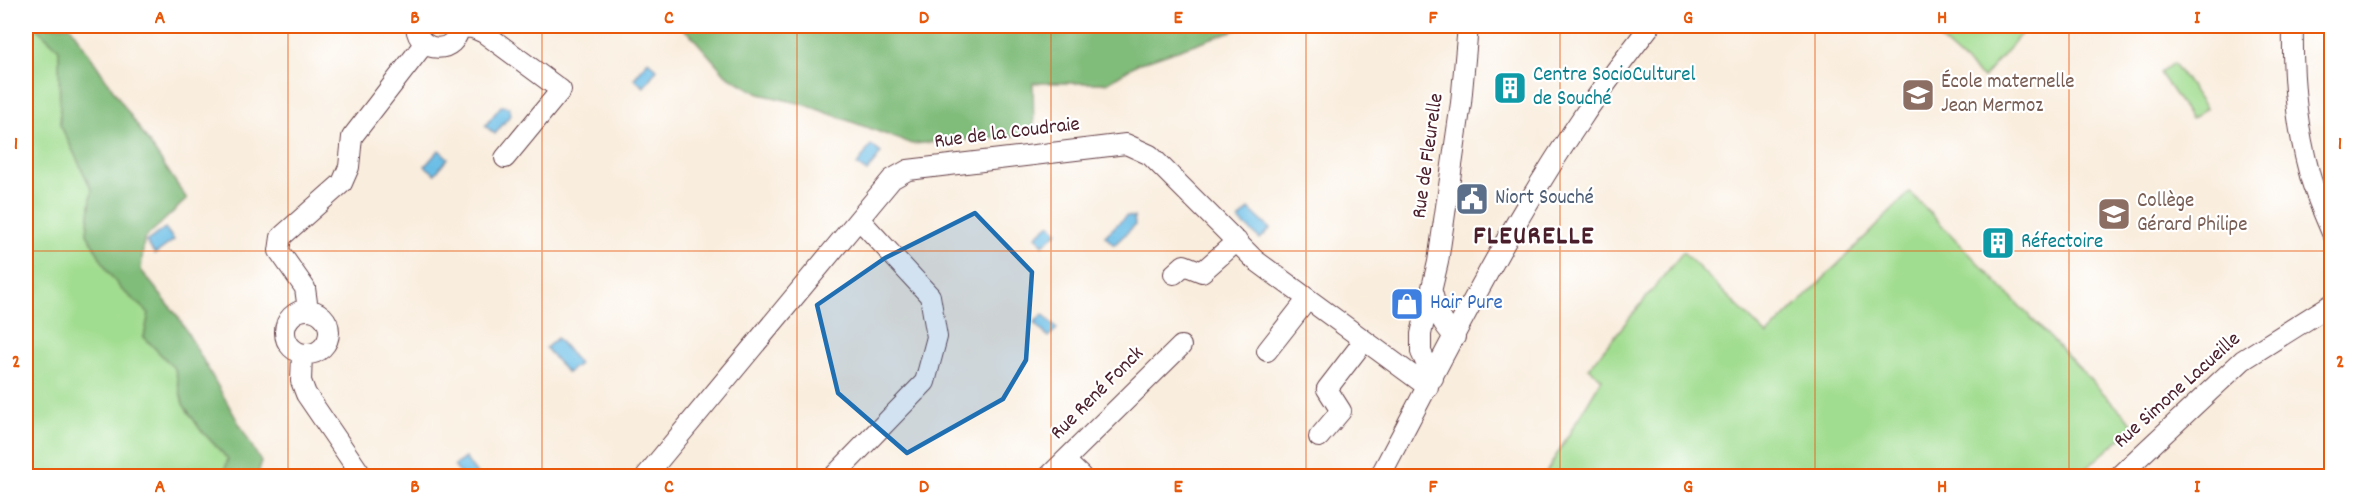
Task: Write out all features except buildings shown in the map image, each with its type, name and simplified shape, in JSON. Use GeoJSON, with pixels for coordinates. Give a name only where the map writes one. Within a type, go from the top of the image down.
{"type":"FeatureCollection","features":[{"type":"Feature","properties":{"kind":"street"},"geometry":{"type":"LineString","coordinates":[[308,310],[306,288],[279,251],[281,237],[342,183],[349,167],[352,137],[420,35],[437,49],[444,48],[455,40],[459,26],[484,33],[561,90],[505,158]]}},
{"type":"Feature","properties":{"kind":"street","name":"Rue de Fleurelle"},"geometry":{"type":"LineString","coordinates":[[1430,383],[1421,352],[1421,334],[1432,292],[1461,103],[1468,26]]}},
{"type":"Feature","properties":{"kind":"street"},"geometry":{"type":"LineString","coordinates":[[1380,477],[1496,261],[1582,118],[1650,26]]}},
{"type":"Feature","properties":{"kind":"street"},"geometry":{"type":"LineString","coordinates":[[2293,26],[2294,90],[2303,147],[2309,175],[2331,233]]}},
{"type":"Feature","properties":{"kind":"street","name":"Rue de la Coudraie"},"geometry":{"type":"LineString","coordinates":[[646,477],[892,179],[908,170],[1126,144],[1150,155],[1255,260],[1364,340],[1430,383]]}},
{"type":"Feature","properties":{"kind":"street"},"geometry":{"type":"LineString","coordinates":[[834,477],[925,382],[937,337],[930,296],[860,220]]}},
{"type":"Feature","properties":{"kind":"street"},"geometry":{"type":"LineString","coordinates":[[1174,274],[1184,265],[1202,272],[1237,242]]}},
{"type":"Feature","properties":{"kind":"street","name":"Rue de Fleurelle"},"geometry":{"type":"LineString","coordinates":[[1432,292],[1443,324],[1455,337]]}},
{"type":"Feature","properties":{"kind":"street"},"geometry":{"type":"LineString","coordinates":[[1267,351],[1308,300]]}},
{"type":"Feature","properties":{"kind":"street","name":"Rue Simone Lacueille"},"geometry":{"type":"LineString","coordinates":[[2118,477],[2244,360],[2331,304]]}},
{"type":"Feature","properties":{"kind":"street"},"geometry":{"type":"LineString","coordinates":[[308,310],[326,319],[330,332],[326,345],[321,350],[302,354],[290,347],[284,333],[285,326],[294,314],[308,310]]}},
{"type":"Feature","properties":{"kind":"street"},"geometry":{"type":"LineString","coordinates":[[1319,437],[1341,411],[1327,389],[1364,340]]}},
{"type":"Feature","properties":{"kind":"street","name":"Rue René Fonck"},"geometry":{"type":"LineString","coordinates":[[1049,477],[1181,346]]}},
{"type":"Feature","properties":{"kind":"street"},"geometry":{"type":"LineString","coordinates":[[302,354],[301,381],[306,394],[362,477]]}},
{"type":"Feature","properties":{"kind":"street"},"geometry":{"type":"LineString","coordinates":[[1065,461],[1081,477]]}},
{"type":"Feature","properties":{"kind":"highlighted area"},"geometry":{"type":"Polygon","coordinates":[[[975,213],[1032,272],[1026,360],[1003,399],[907,453],[838,393],[817,305],[885,258],[975,213]]]}},
{"type":"Feature","properties":{"kind":"green space"},"geometry":{"type":"Polygon","coordinates":[[[26,26],[34,26],[59,49],[60,124],[92,190],[87,233],[108,272],[121,289],[149,313],[144,337],[175,369],[183,404],[200,429],[228,459],[223,476],[26,476],[26,26]]]}},
{"type":"Feature","properties":{"kind":"green space"},"geometry":{"type":"Polygon","coordinates":[[[34,26],[70,26],[187,199],[144,239],[141,270],[179,318],[261,462],[258,476],[223,476],[228,459],[200,429],[183,404],[175,369],[144,337],[149,313],[121,289],[108,272],[87,233],[92,190],[60,124],[59,49],[34,26]]]}},
{"type":"Feature","properties":{"kind":"green space"},"geometry":{"type":"Polygon","coordinates":[[[678,26],[1247,26],[1137,64],[1107,83],[1033,83],[1034,134],[912,144],[803,104],[759,94],[726,75],[690,34],[678,26]]]}},
{"type":"Feature","properties":{"kind":"green space"},"geometry":{"type":"Polygon","coordinates":[[[1925,26],[2028,26],[1983,78],[1925,26]]]}},
{"type":"Feature","properties":{"kind":"green space"},"geometry":{"type":"Polygon","coordinates":[[[2174,63],[2206,109],[2191,119],[2160,73],[2174,63]]]}},
{"type":"Feature","properties":{"kind":"green space"},"geometry":{"type":"Polygon","coordinates":[[[1910,192],[2135,426],[2077,476],[1544,476],[1602,379],[1589,368],[1683,252],[1767,335],[1910,192]]]}},
{"type":"Feature","properties":{"kind":"water"},"geometry":{"type":"Polygon","coordinates":[[[648,61],[657,69],[644,87],[634,79],[648,61]]]}},
{"type":"Feature","properties":{"kind":"water"},"geometry":{"type":"Polygon","coordinates":[[[501,106],[509,107],[511,114],[495,134],[485,126],[501,106]]]}},
{"type":"Feature","properties":{"kind":"water"},"geometry":{"type":"Polygon","coordinates":[[[871,145],[881,153],[867,172],[857,165],[871,145]]]}},
{"type":"Feature","properties":{"kind":"water"},"geometry":{"type":"Polygon","coordinates":[[[439,150],[448,158],[435,174],[425,166],[439,150]]]}},
{"type":"Feature","properties":{"kind":"water"},"geometry":{"type":"Polygon","coordinates":[[[1249,209],[1270,229],[1260,239],[1239,220],[1249,209]]]}},
{"type":"Feature","properties":{"kind":"water"},"geometry":{"type":"Polygon","coordinates":[[[1126,216],[1134,217],[1135,225],[1114,245],[1105,236],[1126,216]]]}},
{"type":"Feature","properties":{"kind":"water"},"geometry":{"type":"Polygon","coordinates":[[[1050,224],[1058,232],[1043,245],[1036,236],[1050,224]]]}},
{"type":"Feature","properties":{"kind":"water"},"geometry":{"type":"Polygon","coordinates":[[[165,228],[174,240],[155,254],[146,242],[165,228]]]}},
{"type":"Feature","properties":{"kind":"water"},"geometry":{"type":"Polygon","coordinates":[[[1043,314],[1057,329],[1048,337],[1034,323],[1043,314]]]}},
{"type":"Feature","properties":{"kind":"water"},"geometry":{"type":"Polygon","coordinates":[[[557,338],[579,364],[567,373],[546,348],[557,338]]]}},
{"type":"Feature","properties":{"kind":"water"},"geometry":{"type":"Polygon","coordinates":[[[465,458],[478,476],[462,476],[454,466],[465,458]]]}},
{"type":"Feature","properties":{"kind":"place","name":"Centre SocioCulturel de Souché"},"geometry":{"type":"Point","coordinates":[1510,88]}},
{"type":"Feature","properties":{"kind":"place","name":"École maternelle Jean Mermoz"},"geometry":{"type":"Point","coordinates":[1918,95]}},
{"type":"Feature","properties":{"kind":"place","name":"Niort Souché"},"geometry":{"type":"Point","coordinates":[1472,199]}},
{"type":"Feature","properties":{"kind":"place","name":"Collège Gérard Philipe"},"geometry":{"type":"Point","coordinates":[2114,214]}},
{"type":"Feature","properties":{"kind":"place","name":"Réfectoire"},"geometry":{"type":"Point","coordinates":[1998,243]}},
{"type":"Feature","properties":{"kind":"place","name":"Hair Pure"},"geometry":{"type":"Point","coordinates":[1407,304]}},
{"type":"Feature","properties":{"kind":"district","name":"FLEURELLE"},"geometry":{"type":"Point","coordinates":[1534,237]}}]}
